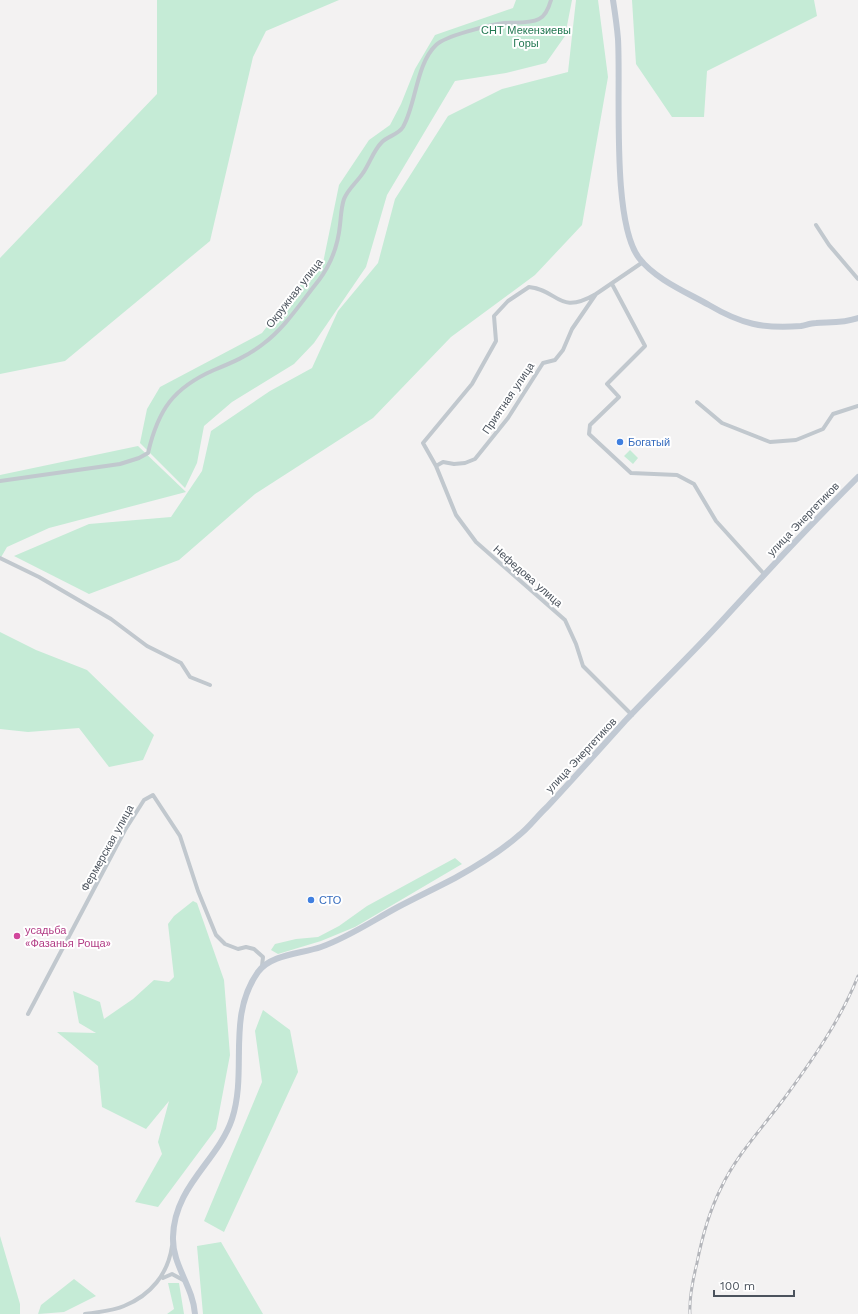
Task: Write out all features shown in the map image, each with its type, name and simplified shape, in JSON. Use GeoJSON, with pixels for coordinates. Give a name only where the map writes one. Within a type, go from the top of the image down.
{"type":"FeatureCollection","features":[{"type":"Feature","properties":{"kind":"main road"},"geometry":{"type":"LineString","coordinates":[[613,0],[618,39],[621,188],[631,242],[642,262],[664,279],[718,310],[748,324],[775,327],[803,326],[814,323],[849,321],[858,318]]}},
{"type":"Feature","properties":{"kind":"main road","name":"улица Энергетиков"},"geometry":{"type":"LineString","coordinates":[[262,966],[273,959],[309,951],[355,933],[397,908],[457,877],[519,836],[730,613],[764,574],[858,477]]}},
{"type":"Feature","properties":{"kind":"main road"},"geometry":{"type":"LineString","coordinates":[[195,1314],[190,1290],[177,1260],[173,1238],[175,1217],[186,1192],[222,1138],[232,1120],[239,1082],[238,1041],[241,1010],[251,984],[262,966]]}},
{"type":"Feature","properties":{"kind":"street","name":"Окружная улица"},"geometry":{"type":"LineString","coordinates":[[0,481],[120,464],[139,458],[148,453],[155,426],[167,404],[174,395],[198,377],[243,357],[264,344],[279,330],[325,272],[338,239],[344,200],[349,190],[364,171],[376,149],[386,138],[398,133],[402,128],[418,80],[434,47],[445,39],[462,33],[502,24],[540,19],[544,15],[551,0]]}},
{"type":"Feature","properties":{"kind":"street"},"geometry":{"type":"LineString","coordinates":[[816,225],[829,245],[858,279]]}},
{"type":"Feature","properties":{"kind":"street","name":"Приятная улица"},"geometry":{"type":"LineString","coordinates":[[436,466],[443,462],[454,464],[465,463],[475,459],[508,418],[542,363],[555,360],[563,350],[572,329],[596,294],[642,262]]}},
{"type":"Feature","properties":{"kind":"street"},"geometry":{"type":"LineString","coordinates":[[612,284],[645,346],[606,384],[619,397],[590,425],[589,434],[631,472],[677,475],[694,484],[716,521],[764,574]]}},
{"type":"Feature","properties":{"kind":"street","name":"Нефедова улица"},"geometry":{"type":"LineString","coordinates":[[596,294],[578,303],[566,303],[558,301],[536,288],[529,287],[508,302],[494,316],[496,341],[472,384],[422,443],[436,466],[456,515],[476,542],[565,620],[576,644],[583,666],[632,715]]}},
{"type":"Feature","properties":{"kind":"street"},"geometry":{"type":"LineString","coordinates":[[697,402],[722,423],[770,442],[796,440],[823,429],[834,414],[858,406]]}},
{"type":"Feature","properties":{"kind":"street"},"geometry":{"type":"LineString","coordinates":[[0,558],[39,577],[111,620],[147,646],[181,663],[190,676],[210,685]]}},
{"type":"Feature","properties":{"kind":"street","name":"Фермерская улица"},"geometry":{"type":"LineString","coordinates":[[28,1014],[125,830],[144,800],[153,795],[180,836],[198,891],[216,935],[224,944],[238,949],[246,947],[254,949],[263,957],[262,966]]}},
{"type":"Feature","properties":{"kind":"street"},"geometry":{"type":"LineString","coordinates":[[158,1283],[168,1263],[173,1238]]}},
{"type":"Feature","properties":{"kind":"street"},"geometry":{"type":"LineString","coordinates":[[84,1314],[124,1306],[143,1295],[166,1275],[172,1274],[186,1282]]}},
{"type":"Feature","properties":{"kind":"green space"},"geometry":{"type":"Polygon","coordinates":[[[157,0],[339,0],[266,31],[253,57],[210,241],[65,361],[0,374],[0,258],[157,94],[157,0]]]}},
{"type":"Feature","properties":{"kind":"green space","name":"СНТ Мекензиевы Горы"},"geometry":{"type":"Polygon","coordinates":[[[516,0],[572,0],[565,36],[546,63],[506,73],[455,81],[387,195],[366,267],[314,343],[294,364],[232,402],[204,426],[197,463],[185,488],[140,443],[147,409],[160,387],[262,333],[295,290],[323,263],[339,185],[369,140],[390,125],[401,104],[415,69],[435,35],[513,8],[516,0]]]}},
{"type":"Feature","properties":{"kind":"green space"},"geometry":{"type":"Polygon","coordinates":[[[576,0],[598,0],[608,77],[582,225],[535,275],[451,337],[373,418],[255,494],[179,560],[89,594],[14,556],[89,524],[171,517],[202,471],[211,431],[270,391],[312,368],[338,311],[378,263],[395,199],[448,116],[502,89],[568,72],[576,0]]]}},
{"type":"Feature","properties":{"kind":"green space"},"geometry":{"type":"Polygon","coordinates":[[[632,0],[814,0],[817,16],[707,71],[704,117],[672,117],[636,64],[632,0]]]}},
{"type":"Feature","properties":{"kind":"green space"},"geometry":{"type":"Polygon","coordinates":[[[138,446],[186,492],[49,528],[7,547],[0,559],[0,475],[138,446]]]}},
{"type":"Feature","properties":{"kind":"green space"},"geometry":{"type":"Polygon","coordinates":[[[630,450],[638,458],[633,464],[624,456],[630,450]]]}},
{"type":"Feature","properties":{"kind":"green space"},"geometry":{"type":"Polygon","coordinates":[[[0,632],[36,650],[87,670],[154,735],[143,760],[109,767],[79,728],[28,732],[0,729],[0,632]]]}},
{"type":"Feature","properties":{"kind":"green space"},"geometry":{"type":"Polygon","coordinates":[[[455,858],[462,864],[355,927],[321,941],[278,954],[271,950],[275,944],[296,939],[318,937],[339,926],[367,906],[455,858]]]}},
{"type":"Feature","properties":{"kind":"green space"},"geometry":{"type":"Polygon","coordinates":[[[193,901],[197,903],[224,980],[230,1055],[216,1129],[158,1207],[135,1202],[162,1154],[158,1142],[169,1101],[146,1129],[102,1107],[98,1066],[57,1032],[96,1033],[79,1023],[73,991],[100,1002],[104,1019],[133,999],[154,980],[169,982],[174,977],[168,924],[174,916],[193,901]]]}},
{"type":"Feature","properties":{"kind":"green space"},"geometry":{"type":"Polygon","coordinates":[[[263,1010],[290,1030],[298,1072],[224,1232],[204,1221],[262,1082],[255,1031],[263,1010]]]}},
{"type":"Feature","properties":{"kind":"green space"},"geometry":{"type":"Polygon","coordinates":[[[0,1236],[20,1304],[20,1314],[0,1314],[0,1236]]]}},
{"type":"Feature","properties":{"kind":"green space"},"geometry":{"type":"Polygon","coordinates":[[[221,1242],[263,1314],[203,1314],[197,1246],[221,1242]]]}},
{"type":"Feature","properties":{"kind":"green space"},"geometry":{"type":"Polygon","coordinates":[[[74,1279],[96,1296],[64,1312],[38,1314],[41,1305],[74,1279]]]}},
{"type":"Feature","properties":{"kind":"green space"},"geometry":{"type":"Polygon","coordinates":[[[168,1283],[179,1283],[184,1314],[167,1314],[174,1309],[168,1283]]]}},
{"type":"Feature","properties":{"kind":"railway"},"geometry":{"type":"LineString","coordinates":[[690,1314],[690,1302],[694,1275],[701,1244],[709,1215],[721,1188],[743,1152],[786,1096],[816,1053],[835,1023],[858,976]]}},
{"type":"Feature","properties":{"kind":"place","name":"Богатый"},"geometry":{"type":"Point","coordinates":[620,442]}},
{"type":"Feature","properties":{"kind":"place","name":"СТО"},"geometry":{"type":"Point","coordinates":[311,900]}},
{"type":"Feature","properties":{"kind":"place","name":"усадьба «Фазанья Роща»"},"geometry":{"type":"Point","coordinates":[17,936]}}]}
